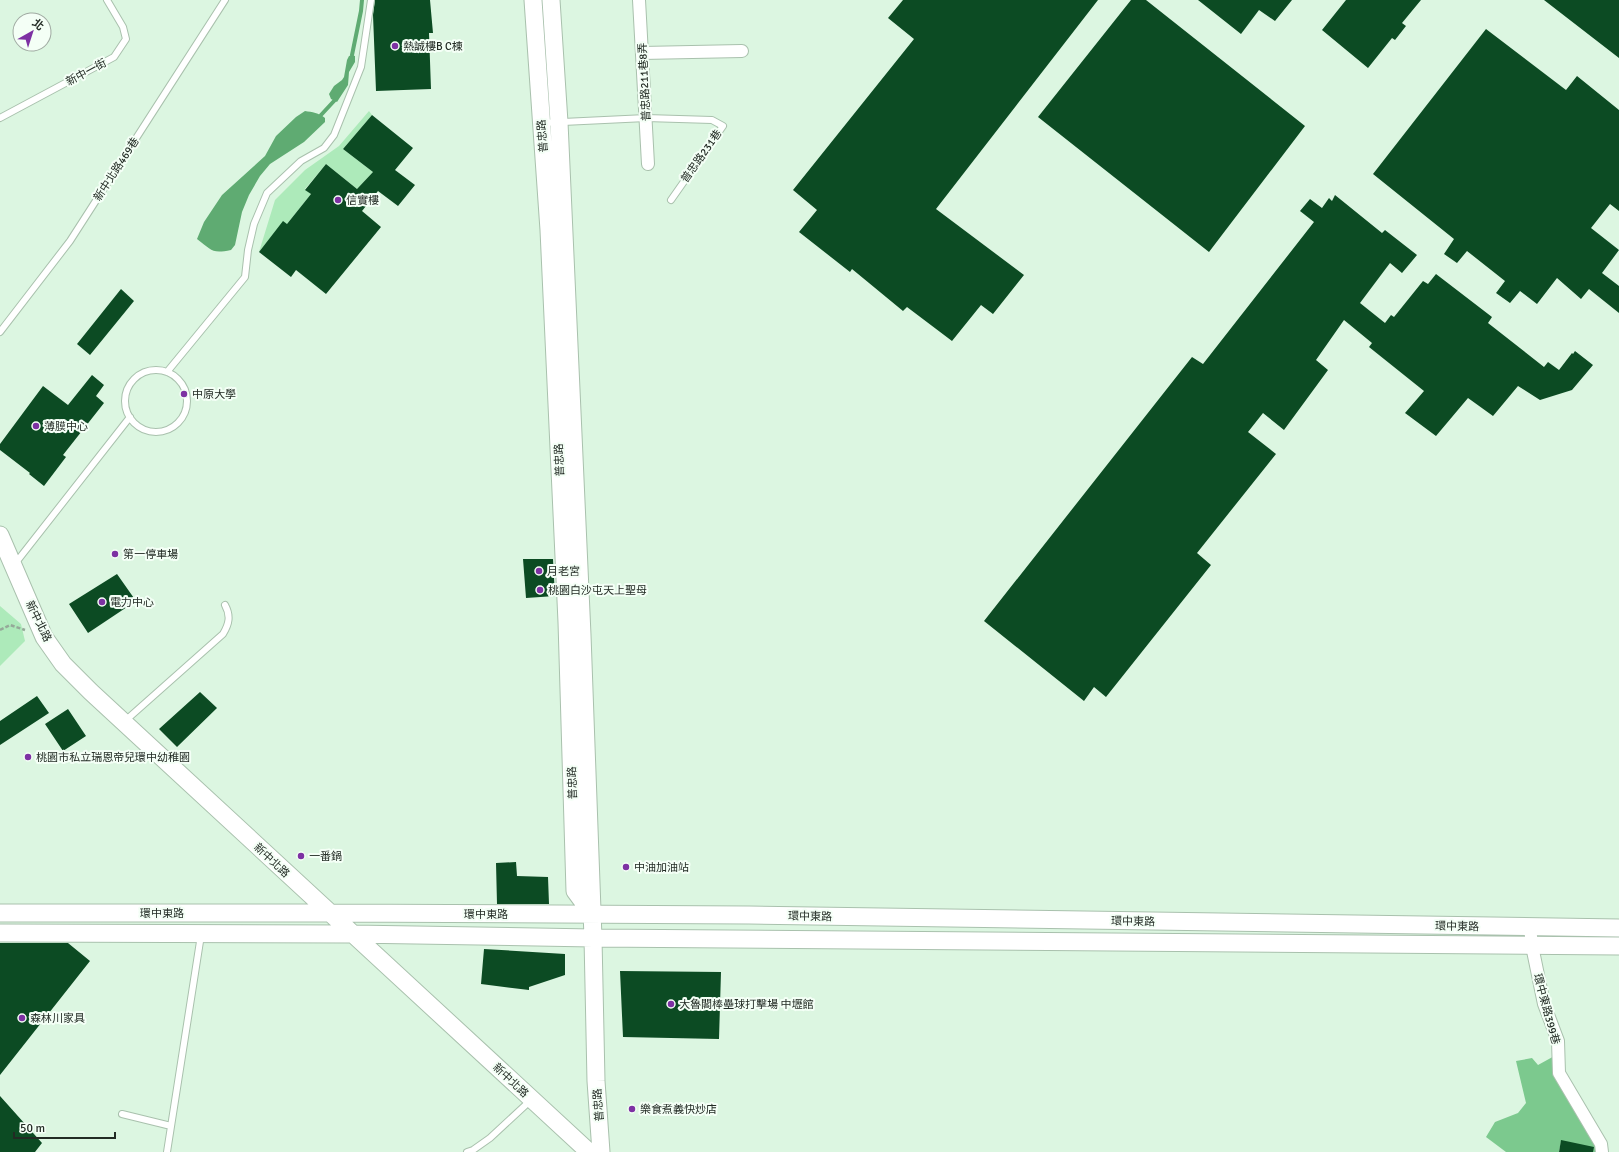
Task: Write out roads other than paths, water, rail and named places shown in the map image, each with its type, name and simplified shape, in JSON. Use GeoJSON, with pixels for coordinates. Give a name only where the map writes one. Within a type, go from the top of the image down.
{"type":"FeatureCollection","features":[{"type":"Feature","properties":{"kind":"street","name":"普忠路"},"geometry":{"type":"LineString","coordinates":[[533,0],[540,124],[549,230],[566,607],[576,891],[592,914]]}},
{"type":"Feature","properties":{"kind":"street","name":"普忠路"},"geometry":{"type":"LineString","coordinates":[[550,0],[559,122],[582,635],[593,938],[596,1081],[601,1152]]}},
{"type":"Feature","properties":{"kind":"street","name":"普忠路211巷8弄"},"geometry":{"type":"LineString","coordinates":[[639,0],[648,164]]}},
{"type":"Feature","properties":{"kind":"street"},"geometry":{"type":"LineString","coordinates":[[642,53],[742,51]]}},
{"type":"Feature","properties":{"kind":"street","name":"新中北路"},"geometry":{"type":"LineString","coordinates":[[0,535],[44,637],[64,664],[329,913],[589,1152]]}},
{"type":"Feature","properties":{"kind":"street","name":"環中東路"},"geometry":{"type":"LineString","coordinates":[[0,913],[592,914],[1619,928]]}},
{"type":"Feature","properties":{"kind":"street","name":"環中東路399巷"},"geometry":{"type":"LineString","coordinates":[[1530,927],[1532,946],[1544,1004],[1558,1041],[1559,1073],[1601,1144],[1602,1152]]}},
{"type":"Feature","properties":{"kind":"street","name":"環中東路"},"geometry":{"type":"LineString","coordinates":[[0,933],[352,934],[593,938],[1619,946]]}},
{"type":"Feature","properties":{"kind":"lane","name":"新中一街"},"geometry":{"type":"LineString","coordinates":[[0,118],[114,57],[126,39],[123,27],[107,0]]}},
{"type":"Feature","properties":{"kind":"lane","name":"新中北路469巷"},"geometry":{"type":"LineString","coordinates":[[0,332],[70,241],[225,0]]}},
{"type":"Feature","properties":{"kind":"lane"},"geometry":{"type":"LineString","coordinates":[[166,372],[244,277],[254,224],[267,192],[301,161],[324,148],[334,135],[361,67],[371,0]]}},
{"type":"Feature","properties":{"kind":"lane","name":"普忠路231巷"},"geometry":{"type":"LineString","coordinates":[[540,124],[646,118],[712,120],[723,126],[671,200]]}},
{"type":"Feature","properties":{"kind":"lane"},"geometry":{"type":"LineString","coordinates":[[153,370],[166,372],[173,374],[181,381],[186,390],[188,401],[186,411],[174,426],[165,431],[155,432],[145,430],[137,425],[130,417],[126,408],[125,397],[128,387],[134,378],[143,372],[153,370]]}},
{"type":"Feature","properties":{"kind":"lane"},"geometry":{"type":"LineString","coordinates":[[13,566],[130,417]]}},
{"type":"Feature","properties":{"kind":"lane"},"geometry":{"type":"LineString","coordinates":[[124,722],[224,634],[228,626],[230,613],[225,605]]}},
{"type":"Feature","properties":{"kind":"lane"},"geometry":{"type":"LineString","coordinates":[[167,1152],[202,933]]}},
{"type":"Feature","properties":{"kind":"lane"},"geometry":{"type":"LineString","coordinates":[[467,1152],[473,1150],[490,1138],[532,1099]]}},
{"type":"Feature","properties":{"kind":"lane"},"geometry":{"type":"LineString","coordinates":[[122,1114],[171,1126]]}},
{"type":"Feature","properties":{"kind":"waterway"},"geometry":{"type":"LineString","coordinates":[[352,55],[362,0]]}},
{"type":"Feature","properties":{"kind":"waterway"},"geometry":{"type":"LineString","coordinates":[[321,115],[334,101]]}},
{"type":"Feature","properties":{"kind":"place","name":"熱誠樓B C棟"},"geometry":{"type":"Point","coordinates":[395,46]}},
{"type":"Feature","properties":{"kind":"place","name":"信實樓"},"geometry":{"type":"Point","coordinates":[338,200]}},
{"type":"Feature","properties":{"kind":"place","name":"中原大學"},"geometry":{"type":"Point","coordinates":[184,394]}},
{"type":"Feature","properties":{"kind":"place","name":"薄膜中心"},"geometry":{"type":"Point","coordinates":[36,426]}},
{"type":"Feature","properties":{"kind":"place","name":"第一停車場"},"geometry":{"type":"Point","coordinates":[115,554]}},
{"type":"Feature","properties":{"kind":"place","name":"月老宮"},"geometry":{"type":"Point","coordinates":[539,571]}},
{"type":"Feature","properties":{"kind":"place","name":"桃園白沙屯天上聖母"},"geometry":{"type":"Point","coordinates":[540,590]}},
{"type":"Feature","properties":{"kind":"place","name":"電力中心"},"geometry":{"type":"Point","coordinates":[102,602]}},
{"type":"Feature","properties":{"kind":"place","name":"桃園市私立瑞恩帝兒環中幼稚園"},"geometry":{"type":"Point","coordinates":[28,757]}},
{"type":"Feature","properties":{"kind":"place","name":"一番鍋"},"geometry":{"type":"Point","coordinates":[301,856]}},
{"type":"Feature","properties":{"kind":"place","name":"中油加油站"},"geometry":{"type":"Point","coordinates":[626,867]}},
{"type":"Feature","properties":{"kind":"place","name":"大魯閣棒壘球打擊場 中壢館"},"geometry":{"type":"Point","coordinates":[671,1004]}},
{"type":"Feature","properties":{"kind":"place","name":"森林川家具"},"geometry":{"type":"Point","coordinates":[22,1018]}},
{"type":"Feature","properties":{"kind":"place","name":"樂食煮義快炒店"},"geometry":{"type":"Point","coordinates":[632,1109]}}]}
